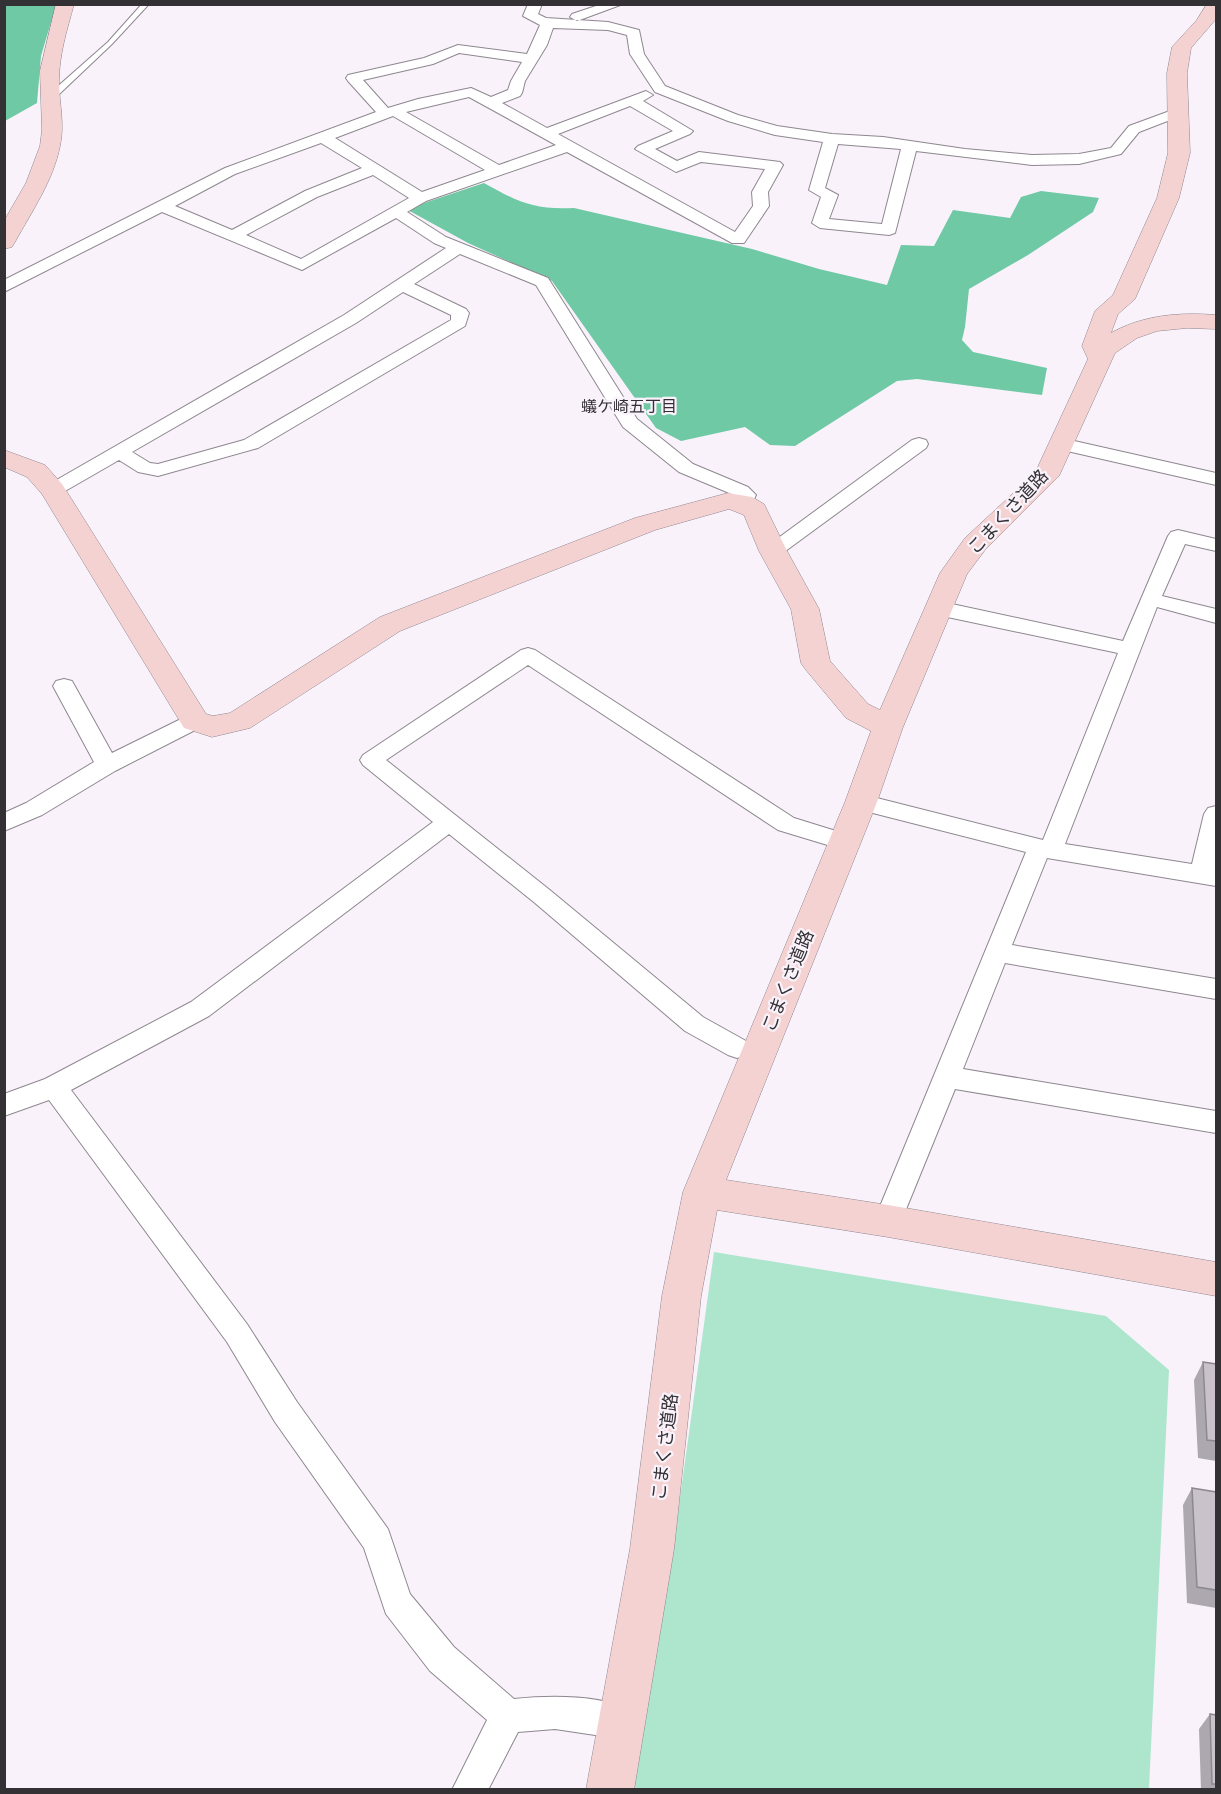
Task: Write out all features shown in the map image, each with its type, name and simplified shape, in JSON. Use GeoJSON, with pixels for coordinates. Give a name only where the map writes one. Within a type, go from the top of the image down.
{"type":"FeatureCollection","features":[{"type":"Feature","properties":{"kind":"street"},"geometry":{"type":"LineString","coordinates":[[4,242],[48,157],[53,124],[50,56],[65,4]]}},
{"type":"Feature","properties":{"kind":"street"},"geometry":{"type":"LineString","coordinates":[[535,4],[530,16],[548,23],[608,25],[634,33],[638,54],[660,89],[732,118],[775,130],[832,140],[910,145],[965,154],[1032,160],[1079,159],[1116,151],[1134,129],[1178,112]]}},
{"type":"Feature","properties":{"kind":"street"},"geometry":{"type":"LineString","coordinates":[[548,23],[585,15],[617,4]]}},
{"type":"Feature","properties":{"kind":"street"},"geometry":{"type":"LineString","coordinates":[[1099,357],[1094,346],[1107,311],[1124,299],[1161,218],[1174,180],[1179,153],[1177,73],[1182,46],[1203,25],[1216,5]]}},
{"type":"Feature","properties":{"kind":"street"},"geometry":{"type":"LineString","coordinates":[[489,103],[516,93],[518,81],[540,45],[548,23]]}},
{"type":"Feature","properties":{"kind":"street"},"geometry":{"type":"LineString","coordinates":[[498,171],[389,113],[353,78],[428,61],[458,49],[531,59]]}},
{"type":"Feature","properties":{"kind":"street"},"geometry":{"type":"LineString","coordinates":[[547,133],[660,89]]}},
{"type":"Feature","properties":{"kind":"street"},"geometry":{"type":"LineString","coordinates":[[4,287],[230,171],[389,113],[423,102],[471,92],[738,240],[761,206],[760,192],[775,165],[699,157],[676,167],[633,153]]}},
{"type":"Feature","properties":{"kind":"street"},"geometry":{"type":"LineString","coordinates":[[604,166],[685,131],[631,101]]}},
{"type":"Feature","properties":{"kind":"street"},"geometry":{"type":"LineString","coordinates":[[323,137],[420,198]]}},
{"type":"Feature","properties":{"kind":"street"},"geometry":{"type":"LineString","coordinates":[[832,140],[818,190],[830,195],[820,223],[889,230],[910,145]]}},
{"type":"Feature","properties":{"kind":"street"},"geometry":{"type":"LineString","coordinates":[[162,206],[302,265],[420,198],[569,146]]}},
{"type":"Feature","properties":{"kind":"street"},"geometry":{"type":"LineString","coordinates":[[232,236],[311,194],[375,169]]}},
{"type":"Feature","properties":{"kind":"street"},"geometry":{"type":"LineString","coordinates":[[395,211],[440,240],[542,282],[630,423],[686,468],[741,491],[746,495],[743,503]]}},
{"type":"Feature","properties":{"kind":"street"},"geometry":{"type":"LineString","coordinates":[[53,490],[350,319],[458,248]]}},
{"type":"Feature","properties":{"kind":"street"},"geometry":{"type":"LineString","coordinates":[[4,272],[32,273]]}},
{"type":"Feature","properties":{"kind":"street"},"geometry":{"type":"LineString","coordinates":[[120,453],[145,468],[158,470],[251,444],[459,322],[460,313],[401,284]]}},
{"type":"Feature","properties":{"kind":"street"},"geometry":{"type":"LineString","coordinates":[[1124,299],[1150,326]]}},
{"type":"Feature","properties":{"kind":"street","name":"こまくさ道路"},"geometry":{"type":"LineString","coordinates":[[610,1790],[657,1517],[684,1287],[702,1192],[861,802],[888,727],[954,573],[975,544],[1046,476],[1099,357],[1111,342],[1133,330],[1150,326],[1194,321],[1216,322]]}},
{"type":"Feature","properties":{"kind":"street"},"geometry":{"type":"LineString","coordinates":[[772,550],[919,444]]}},
{"type":"Feature","properties":{"kind":"street"},"geometry":{"type":"LineString","coordinates":[[1061,444],[1216,479]]}},
{"type":"Feature","properties":{"kind":"street"},"geometry":{"type":"LineString","coordinates":[[4,458],[36,471],[53,490],[195,721],[212,727],[239,721],[390,624],[645,524],[728,501],[743,503],[754,510],[772,550],[805,609],[816,663],[857,711],[888,727]]}},
{"type":"Feature","properties":{"kind":"street"},"geometry":{"type":"LineString","coordinates":[[888,1221],[998,952],[1131,650],[1150,599],[1178,536],[1216,545]]}},
{"type":"Feature","properties":{"kind":"street"},"geometry":{"type":"LineString","coordinates":[[1150,599],[1216,616]]}},
{"type":"Feature","properties":{"kind":"street"},"geometry":{"type":"LineString","coordinates":[[938,608],[1131,650]]}},
{"type":"Feature","properties":{"kind":"street"},"geometry":{"type":"LineString","coordinates":[[737,1048],[694,1024],[543,897],[371,760],[528,655],[786,824],[844,842]]}},
{"type":"Feature","properties":{"kind":"street"},"geometry":{"type":"LineString","coordinates":[[64,686],[107,765]]}},
{"type":"Feature","properties":{"kind":"street"},"geometry":{"type":"LineString","coordinates":[[4,823],[34,809],[107,765],[195,721]]}},
{"type":"Feature","properties":{"kind":"street"},"geometry":{"type":"LineString","coordinates":[[861,802],[1045,848],[1209,876],[1216,813]]}},
{"type":"Feature","properties":{"kind":"street"},"geometry":{"type":"LineString","coordinates":[[4,1105],[54,1087],[200,1009],[449,822]]}},
{"type":"Feature","properties":{"kind":"street"},"geometry":{"type":"LineString","coordinates":[[998,952],[1216,989]]}},
{"type":"Feature","properties":{"kind":"street"},"geometry":{"type":"LineString","coordinates":[[948,1077],[1216,1122]]}},
{"type":"Feature","properties":{"kind":"street"},"geometry":{"type":"LineString","coordinates":[[54,1087],[237,1333],[286,1412],[377,1540],[397,1603],[442,1659],[508,1716],[555,1713],[622,1722]]}},
{"type":"Feature","properties":{"kind":"street"},"geometry":{"type":"LineString","coordinates":[[702,1192],[888,1221],[1216,1279]]}},
{"type":"Feature","properties":{"kind":"street"},"geometry":{"type":"LineString","coordinates":[[469,1790],[508,1716]]}},
{"type":"Feature","properties":{"kind":"lane"},"geometry":{"type":"LineString","coordinates":[[51,96],[110,43],[146,4]]}},
{"type":"Feature","properties":{"kind":"green space"},"geometry":{"type":"Polygon","coordinates":[[[5,4],[56,5],[41,56],[37,103],[5,121],[5,4]]]}},
{"type":"Feature","properties":{"kind":"green space"},"geometry":{"type":"Polygon","coordinates":[[[484,183],[517,200],[536,206],[574,208],[752,249],[819,269],[887,285],[901,245],[934,246],[953,210],[1010,218],[1021,197],[1041,191],[1099,198],[1093,212],[1028,255],[969,289],[962,340],[973,352],[1047,368],[1042,395],[917,379],[897,381],[795,446],[770,445],[745,427],[681,441],[656,428],[552,281],[468,243],[406,209],[484,183]]]}},
{"type":"Feature","properties":{"kind":"green space"},"geometry":{"type":"Polygon","coordinates":[[[714,1252],[1106,1316],[1169,1370],[1149,1789],[633,1790],[671,1563],[714,1252]]]}},
{"type":"Feature","properties":{"kind":"building"},"geometry":{"type":"Polygon","coordinates":[[[1203,1362],[1216,1364],[1216,1441],[1207,1440],[1203,1362]]]}},
{"type":"Feature","properties":{"kind":"building"},"geometry":{"type":"Polygon","coordinates":[[[1192,1488],[1216,1492],[1216,1590],[1197,1587],[1192,1488]]]}},
{"type":"Feature","properties":{"kind":"building"},"geometry":{"type":"Polygon","coordinates":[[[1210,1714],[1216,1715],[1216,1784],[1212,1784],[1210,1714]]]}},
{"type":"Feature","properties":{"kind":"district","name":"蟻ケ崎五丁目"},"geometry":{"type":"Point","coordinates":[629,406]}}]}
